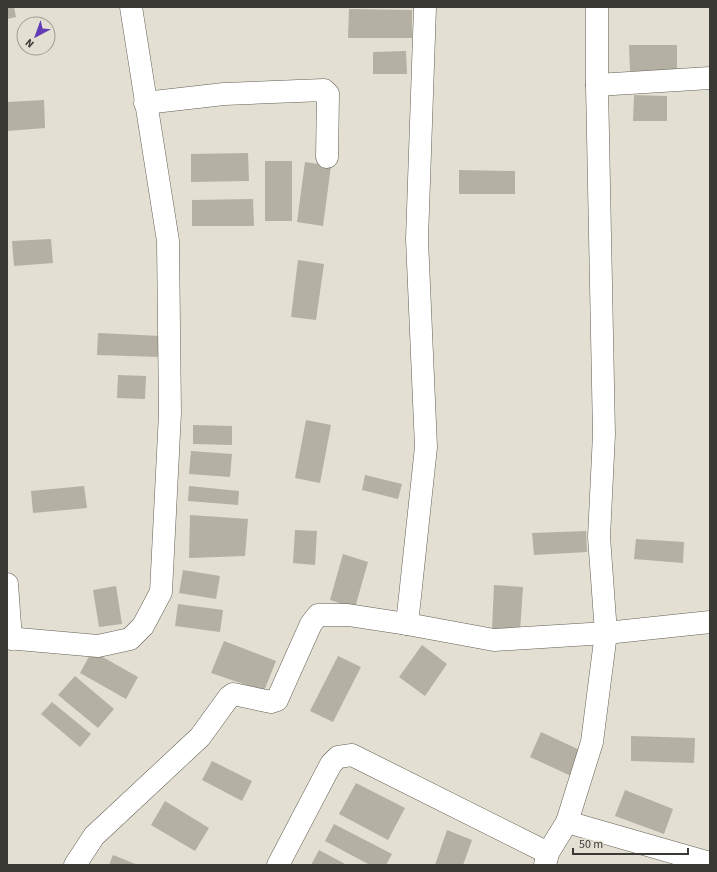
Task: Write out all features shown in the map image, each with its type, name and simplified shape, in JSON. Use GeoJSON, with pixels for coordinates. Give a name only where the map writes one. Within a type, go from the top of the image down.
{"type":"FeatureCollection","features":[{"type":"Feature","properties":{"kind":"street"},"geometry":{"type":"LineString","coordinates":[[7,584],[9,638],[98,646],[130,639],[143,626],[161,592],[170,413],[168,241],[130,7]]}},
{"type":"Feature","properties":{"kind":"street"},"geometry":{"type":"LineString","coordinates":[[407,624],[426,447],[417,240],[425,7]]}},
{"type":"Feature","properties":{"kind":"street"},"geometry":{"type":"LineString","coordinates":[[278,865],[331,764],[338,757],[352,755],[546,859],[567,822],[592,742],[606,633],[599,537],[604,434],[596,85],[597,7]]}},
{"type":"Feature","properties":{"kind":"street"},"geometry":{"type":"LineString","coordinates":[[596,85],[710,78]]}},
{"type":"Feature","properties":{"kind":"street"},"geometry":{"type":"LineString","coordinates":[[145,103],[224,94],[324,90],[328,94],[327,157]]}},
{"type":"Feature","properties":{"kind":"street"},"geometry":{"type":"LineString","coordinates":[[75,865],[94,836],[200,737],[229,697],[233,694],[272,702],[277,700],[311,624],[318,615],[348,615],[494,640],[606,633],[710,622]]}},
{"type":"Feature","properties":{"kind":"street"},"geometry":{"type":"LineString","coordinates":[[567,822],[710,863]]}},
{"type":"Feature","properties":{"kind":"building"},"geometry":{"type":"Polygon","coordinates":[[[7,7],[14,7],[16,17],[7,19],[7,7]]]}},
{"type":"Feature","properties":{"kind":"building"},"geometry":{"type":"Polygon","coordinates":[[[349,9],[412,10],[412,38],[348,38],[349,9]]]}},
{"type":"Feature","properties":{"kind":"building"},"geometry":{"type":"Polygon","coordinates":[[[629,45],[677,45],[677,71],[630,71],[629,45]]]}},
{"type":"Feature","properties":{"kind":"building"},"geometry":{"type":"Polygon","coordinates":[[[406,51],[407,74],[373,74],[373,52],[406,51]]]}},
{"type":"Feature","properties":{"kind":"building"},"geometry":{"type":"Polygon","coordinates":[[[634,95],[667,96],[667,121],[633,121],[634,95]]]}},
{"type":"Feature","properties":{"kind":"building"},"geometry":{"type":"Polygon","coordinates":[[[44,100],[45,128],[7,131],[7,102],[44,100]]]}},
{"type":"Feature","properties":{"kind":"building"},"geometry":{"type":"Polygon","coordinates":[[[248,153],[249,181],[191,182],[191,154],[248,153]]]}},
{"type":"Feature","properties":{"kind":"building"},"geometry":{"type":"Polygon","coordinates":[[[265,161],[292,161],[292,221],[265,221],[265,161]]]}},
{"type":"Feature","properties":{"kind":"building"},"geometry":{"type":"Polygon","coordinates":[[[305,162],[331,166],[323,226],[297,222],[305,162]]]}},
{"type":"Feature","properties":{"kind":"building"},"geometry":{"type":"Polygon","coordinates":[[[459,170],[515,171],[515,194],[459,194],[459,170]]]}},
{"type":"Feature","properties":{"kind":"building"},"geometry":{"type":"Polygon","coordinates":[[[253,199],[254,226],[192,226],[192,200],[253,199]]]}},
{"type":"Feature","properties":{"kind":"building"},"geometry":{"type":"Polygon","coordinates":[[[51,239],[53,263],[14,266],[12,241],[51,239]]]}},
{"type":"Feature","properties":{"kind":"building"},"geometry":{"type":"Polygon","coordinates":[[[298,260],[324,264],[316,320],[291,317],[298,260]]]}},
{"type":"Feature","properties":{"kind":"building"},"geometry":{"type":"Polygon","coordinates":[[[98,333],[161,336],[160,357],[97,355],[98,333]]]}},
{"type":"Feature","properties":{"kind":"building"},"geometry":{"type":"Polygon","coordinates":[[[118,375],[146,376],[145,399],[117,398],[118,375]]]}},
{"type":"Feature","properties":{"kind":"building"},"geometry":{"type":"Polygon","coordinates":[[[306,420],[331,425],[320,483],[295,478],[306,420]]]}},
{"type":"Feature","properties":{"kind":"building"},"geometry":{"type":"Polygon","coordinates":[[[193,425],[232,426],[232,445],[193,444],[193,425]]]}},
{"type":"Feature","properties":{"kind":"building"},"geometry":{"type":"Polygon","coordinates":[[[191,451],[232,454],[230,477],[189,474],[191,451]]]}},
{"type":"Feature","properties":{"kind":"building"},"geometry":{"type":"Polygon","coordinates":[[[365,475],[402,484],[398,499],[362,490],[365,475]]]}},
{"type":"Feature","properties":{"kind":"building"},"geometry":{"type":"Polygon","coordinates":[[[84,486],[87,508],[33,513],[31,491],[84,486]]]}},
{"type":"Feature","properties":{"kind":"building"},"geometry":{"type":"Polygon","coordinates":[[[189,486],[239,491],[238,505],[188,501],[189,486]]]}},
{"type":"Feature","properties":{"kind":"building"},"geometry":{"type":"Polygon","coordinates":[[[190,515],[248,519],[245,556],[189,558],[190,515]]]}},
{"type":"Feature","properties":{"kind":"building"},"geometry":{"type":"Polygon","coordinates":[[[295,530],[317,531],[315,565],[293,563],[295,530]]]}},
{"type":"Feature","properties":{"kind":"building"},"geometry":{"type":"Polygon","coordinates":[[[586,531],[587,552],[534,555],[532,533],[586,531]]]}},
{"type":"Feature","properties":{"kind":"building"},"geometry":{"type":"Polygon","coordinates":[[[636,539],[684,542],[683,563],[634,559],[636,539]]]}},
{"type":"Feature","properties":{"kind":"building"},"geometry":{"type":"Polygon","coordinates":[[[343,554],[368,562],[355,608],[330,600],[343,554]]]}},
{"type":"Feature","properties":{"kind":"building"},"geometry":{"type":"Polygon","coordinates":[[[183,570],[220,576],[216,599],[179,593],[183,570]]]}},
{"type":"Feature","properties":{"kind":"building"},"geometry":{"type":"Polygon","coordinates":[[[494,585],[523,587],[520,631],[492,629],[494,585]]]}},
{"type":"Feature","properties":{"kind":"building"},"geometry":{"type":"Polygon","coordinates":[[[116,586],[122,624],[99,627],[93,590],[116,586]]]}},
{"type":"Feature","properties":{"kind":"building"},"geometry":{"type":"Polygon","coordinates":[[[178,604],[223,610],[220,632],[175,626],[178,604]]]}},
{"type":"Feature","properties":{"kind":"building"},"geometry":{"type":"Polygon","coordinates":[[[224,641],[276,661],[264,691],[211,673],[224,641]]]}},
{"type":"Feature","properties":{"kind":"building"},"geometry":{"type":"Polygon","coordinates":[[[422,645],[447,664],[425,696],[399,677],[422,645]]]}},
{"type":"Feature","properties":{"kind":"building"},"geometry":{"type":"Polygon","coordinates":[[[92,651],[138,677],[126,699],[80,673],[92,651]]]}},
{"type":"Feature","properties":{"kind":"building"},"geometry":{"type":"Polygon","coordinates":[[[338,656],[361,667],[333,722],[310,711],[338,656]]]}},
{"type":"Feature","properties":{"kind":"building"},"geometry":{"type":"Polygon","coordinates":[[[75,676],[114,709],[98,728],[58,695],[75,676]]]}},
{"type":"Feature","properties":{"kind":"building"},"geometry":{"type":"Polygon","coordinates":[[[52,702],[91,734],[80,747],[41,714],[52,702]]]}},
{"type":"Feature","properties":{"kind":"building"},"geometry":{"type":"Polygon","coordinates":[[[541,732],[582,751],[571,776],[530,757],[541,732]]]}},
{"type":"Feature","properties":{"kind":"building"},"geometry":{"type":"Polygon","coordinates":[[[631,736],[695,738],[694,763],[631,761],[631,736]]]}},
{"type":"Feature","properties":{"kind":"building"},"geometry":{"type":"Polygon","coordinates":[[[212,761],[252,781],[242,801],[202,780],[212,761]]]}},
{"type":"Feature","properties":{"kind":"building"},"geometry":{"type":"Polygon","coordinates":[[[356,783],[405,808],[388,840],[339,814],[356,783]]]}},
{"type":"Feature","properties":{"kind":"building"},"geometry":{"type":"Polygon","coordinates":[[[625,790],[673,809],[664,834],[615,816],[625,790]]]}},
{"type":"Feature","properties":{"kind":"building"},"geometry":{"type":"Polygon","coordinates":[[[165,801],[209,828],[195,851],[151,825],[165,801]]]}},
{"type":"Feature","properties":{"kind":"building"},"geometry":{"type":"Polygon","coordinates":[[[334,824],[392,854],[386,865],[370,865],[325,841],[334,824]]]}},
{"type":"Feature","properties":{"kind":"building"},"geometry":{"type":"Polygon","coordinates":[[[447,830],[472,840],[463,865],[435,865],[447,830]]]}},
{"type":"Feature","properties":{"kind":"building"},"geometry":{"type":"Polygon","coordinates":[[[319,850],[347,865],[311,865],[319,850]]]}},
{"type":"Feature","properties":{"kind":"building"},"geometry":{"type":"Polygon","coordinates":[[[113,855],[138,865],[109,865],[113,855]]]}}]}
